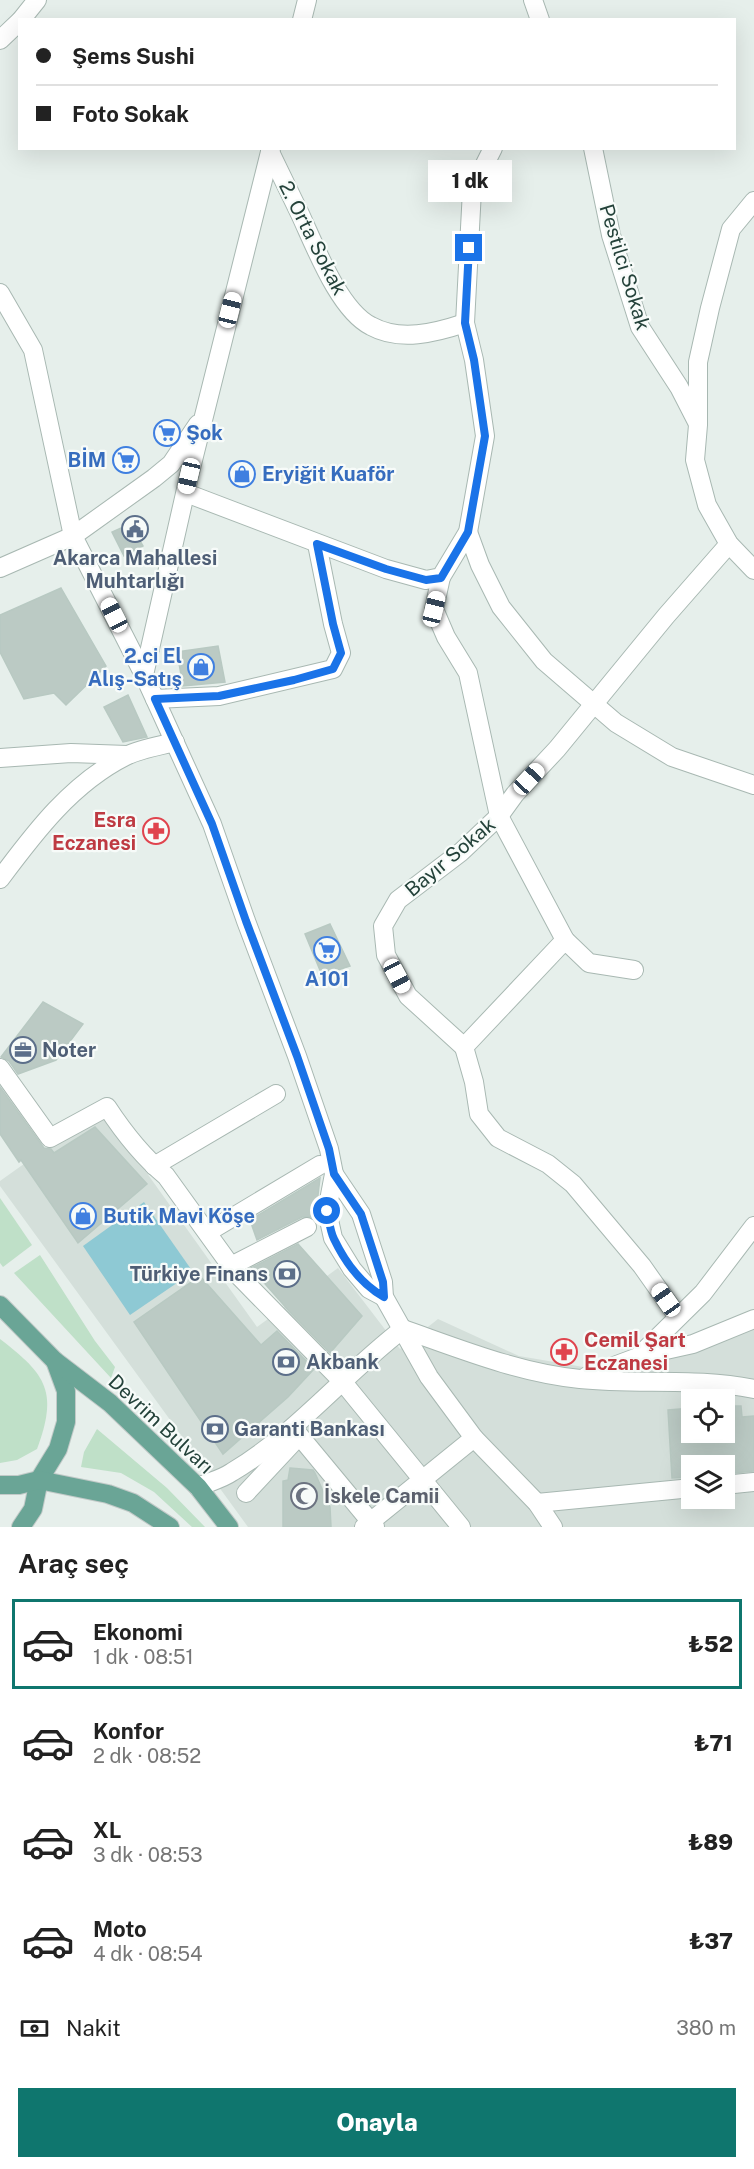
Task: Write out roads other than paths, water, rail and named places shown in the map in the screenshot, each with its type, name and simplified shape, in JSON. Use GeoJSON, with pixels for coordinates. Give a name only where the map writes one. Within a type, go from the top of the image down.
{"type":"FeatureCollection","features":[{"type":"Feature","properties":{"kind":"main road","name":"Devrim Bulvarı"},"geometry":{"type":"LineString","coordinates":[[0,1305],[55,1361],[110,1403],[198,1487],[229,1527]]}},
{"type":"Feature","properties":{"kind":"main road"},"geometry":{"type":"LineString","coordinates":[[21,1527],[33,1509],[39,1480],[58,1449],[66,1422],[66,1391],[55,1361]]}},
{"type":"Feature","properties":{"kind":"main road"},"geometry":{"type":"LineString","coordinates":[[0,1485],[19,1485],[39,1480],[108,1494],[133,1503],[170,1527]]}},
{"type":"Feature","properties":{"kind":"street"},"geometry":{"type":"LineString","coordinates":[[22,18],[37,0]]}},
{"type":"Feature","properties":{"kind":"street"},"geometry":{"type":"LineString","coordinates":[[302,18],[307,0]]}},
{"type":"Feature","properties":{"kind":"street"},"geometry":{"type":"LineString","coordinates":[[535,0],[540,18]]}},
{"type":"Feature","properties":{"kind":"street"},"geometry":{"type":"LineString","coordinates":[[0,40],[18,22]]}},
{"type":"Feature","properties":{"kind":"street"},"geometry":{"type":"LineString","coordinates":[[144,675],[205,413],[270,150]]}},
{"type":"Feature","properties":{"kind":"street","name":"2. Orta Sokak"},"geometry":{"type":"LineString","coordinates":[[270,150],[329,275],[351,310],[370,326],[400,336],[442,331],[465,323]]}},
{"type":"Feature","properties":{"kind":"street"},"geometry":{"type":"LineString","coordinates":[[492,150],[472,190],[465,323],[474,360],[485,436],[468,532],[441,578],[434,609],[446,637],[468,674],[499,816],[565,940],[590,963],[634,970]]}},
{"type":"Feature","properties":{"kind":"street","name":"Pestilci Sokak"},"geometry":{"type":"LineString","coordinates":[[593,150],[611,235],[640,327],[679,387],[698,425]]}},
{"type":"Feature","properties":{"kind":"street"},"geometry":{"type":"LineString","coordinates":[[754,201],[731,229],[710,308],[698,362],[698,425],[695,460],[707,505],[729,544],[754,569]]}},
{"type":"Feature","properties":{"kind":"street"},"geometry":{"type":"LineString","coordinates":[[0,293],[33,350],[73,536],[144,675],[212,824],[297,1056],[329,1149],[327,1211],[333,1238],[352,1269],[369,1288],[384,1297]]}},
{"type":"Feature","properties":{"kind":"street"},"geometry":{"type":"LineString","coordinates":[[0,568],[73,536],[171,464],[205,413]]}},
{"type":"Feature","properties":{"kind":"street"},"geometry":{"type":"LineString","coordinates":[[186,493],[396,572],[426,580],[441,578]]}},
{"type":"Feature","properties":{"kind":"street"},"geometry":{"type":"LineString","coordinates":[[468,532],[480,565],[501,607],[544,660],[616,723],[672,757],[754,785]]}},
{"type":"Feature","properties":{"kind":"street"},"geometry":{"type":"LineString","coordinates":[[155,699],[219,696],[333,669],[341,653],[317,544]]}},
{"type":"Feature","properties":{"kind":"street","name":"Bayır Sokak"},"geometry":{"type":"LineString","coordinates":[[464,1047],[408,996],[386,955],[383,926],[398,900],[461,852],[499,816],[515,794],[557,749],[666,616],[729,544]]}},
{"type":"Feature","properties":{"kind":"street"},"geometry":{"type":"LineString","coordinates":[[0,879],[44,821],[99,772],[127,755],[175,742]]}},
{"type":"Feature","properties":{"kind":"street"},"geometry":{"type":"LineString","coordinates":[[0,758],[71,753],[127,755]]}},
{"type":"Feature","properties":{"kind":"street"},"geometry":{"type":"LineString","coordinates":[[565,940],[464,1047],[474,1082],[479,1114],[498,1138],[548,1164],[573,1185],[642,1266],[678,1317]]}},
{"type":"Feature","properties":{"kind":"street"},"geometry":{"type":"LineString","coordinates":[[0,1068],[50,1138],[107,1107],[124,1134],[166,1176],[231,1266],[342,1381],[461,1527]]}},
{"type":"Feature","properties":{"kind":"street"},"geometry":{"type":"LineString","coordinates":[[154,1166],[276,1094]]}},
{"type":"Feature","properties":{"kind":"street"},"geometry":{"type":"LineString","coordinates":[[208,1232],[327,1169]]}},
{"type":"Feature","properties":{"kind":"street"},"geometry":{"type":"LineString","coordinates":[[327,1169],[361,1214],[383,1282],[384,1297],[429,1377],[474,1438],[537,1503],[553,1527]]}},
{"type":"Feature","properties":{"kind":"street"},"geometry":{"type":"LineString","coordinates":[[638,1356],[703,1293],[754,1226]]}},
{"type":"Feature","properties":{"kind":"street"},"geometry":{"type":"LineString","coordinates":[[231,1266],[308,1227]]}},
{"type":"Feature","properties":{"kind":"street"},"geometry":{"type":"LineString","coordinates":[[579,1379],[638,1356],[693,1344],[754,1319]]}},
{"type":"Feature","properties":{"kind":"street"},"geometry":{"type":"LineString","coordinates":[[246,1493],[342,1381],[375,1350],[403,1329]]}},
{"type":"Feature","properties":{"kind":"street"},"geometry":{"type":"LineString","coordinates":[[403,1329],[500,1362],[579,1379],[726,1383],[754,1389]]}},
{"type":"Feature","properties":{"kind":"street"},"geometry":{"type":"LineString","coordinates":[[198,1487],[231,1473],[296,1432]]}},
{"type":"Feature","properties":{"kind":"street"},"geometry":{"type":"LineString","coordinates":[[296,1432],[370,1525],[474,1438]]}},
{"type":"Feature","properties":{"kind":"street"},"geometry":{"type":"LineString","coordinates":[[735,1484],[754,1482]]}},
{"type":"Feature","properties":{"kind":"street"},"geometry":{"type":"LineString","coordinates":[[537,1503],[681,1489]]}},
{"type":"Feature","properties":{"kind":"water"},"geometry":{"type":"Polygon","coordinates":[[[144,1202],[193,1272],[130,1315],[83,1246],[144,1202]]]}},
{"type":"Feature","properties":{"kind":"place","name":"Şok"},"geometry":{"type":"Point","coordinates":[167,433]}},
{"type":"Feature","properties":{"kind":"place","name":"BİM"},"geometry":{"type":"Point","coordinates":[126,460]}},
{"type":"Feature","properties":{"kind":"place","name":"Eryiğit Kuaför"},"geometry":{"type":"Point","coordinates":[242,474]}},
{"type":"Feature","properties":{"kind":"place","name":"Akarca Mahallesi Muhtarlığı"},"geometry":{"type":"Point","coordinates":[135,529]}},
{"type":"Feature","properties":{"kind":"place","name":"2.ci El Alış-Satış"},"geometry":{"type":"Point","coordinates":[201,667]}},
{"type":"Feature","properties":{"kind":"place","name":"Esra Eczanesi"},"geometry":{"type":"Point","coordinates":[156,831]}},
{"type":"Feature","properties":{"kind":"place","name":"A101"},"geometry":{"type":"Point","coordinates":[327,950]}},
{"type":"Feature","properties":{"kind":"place","name":"Noter"},"geometry":{"type":"Point","coordinates":[23,1050]}},
{"type":"Feature","properties":{"kind":"place","name":"Butik Mavi Köşe"},"geometry":{"type":"Point","coordinates":[83,1216]}},
{"type":"Feature","properties":{"kind":"place","name":"Türkiye Finans"},"geometry":{"type":"Point","coordinates":[287,1274]}},
{"type":"Feature","properties":{"kind":"place","name":"Cemil Şart Eczanesi"},"geometry":{"type":"Point","coordinates":[564,1352]}},
{"type":"Feature","properties":{"kind":"place","name":"Akbank"},"geometry":{"type":"Point","coordinates":[286,1362]}},
{"type":"Feature","properties":{"kind":"place","name":"Garanti Bankası"},"geometry":{"type":"Point","coordinates":[215,1429]}},
{"type":"Feature","properties":{"kind":"place","name":"İskele Camii"},"geometry":{"type":"Point","coordinates":[304,1496]}}]}
